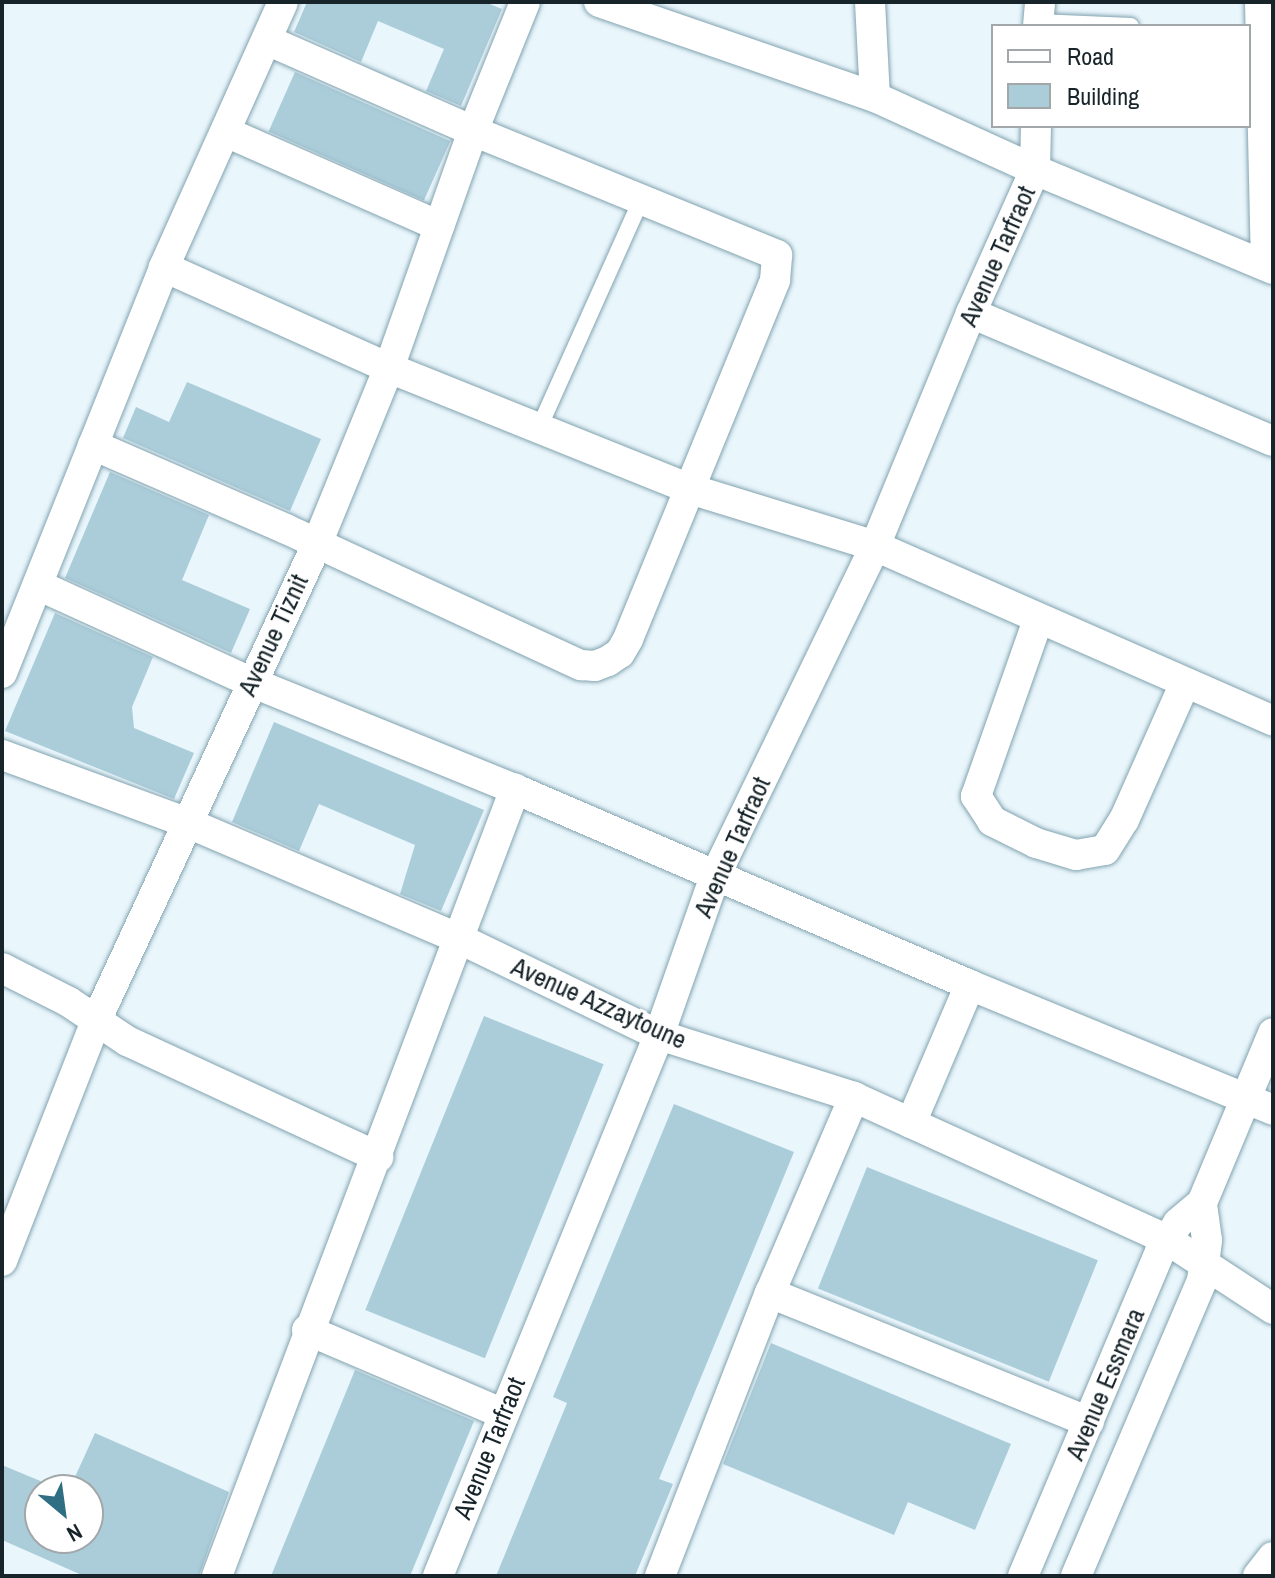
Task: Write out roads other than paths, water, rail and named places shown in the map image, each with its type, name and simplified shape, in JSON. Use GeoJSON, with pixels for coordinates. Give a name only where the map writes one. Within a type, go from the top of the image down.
{"type":"FeatureCollection","features":[{"type":"Feature","properties":{"kind":"street"},"geometry":{"type":"LineString","coordinates":[[2,673],[8,640],[40,586],[164,267],[283,2]]}},
{"type":"Feature","properties":{"kind":"street","name":"Avenue Tiznit"},"geometry":{"type":"LineString","coordinates":[[2,1261],[96,1021],[317,544],[389,368],[473,131],[525,2]]}},
{"type":"Feature","properties":{"kind":"street"},"geometry":{"type":"LineString","coordinates":[[599,2],[875,97],[1035,170],[1270,267],[1256,21]]}},
{"type":"Feature","properties":{"kind":"street"},"geometry":{"type":"LineString","coordinates":[[870,2],[875,97]]}},
{"type":"Feature","properties":{"kind":"street"},"geometry":{"type":"LineString","coordinates":[[93,445],[581,665],[595,666],[620,653],[775,280],[779,259],[767,247],[473,131],[267,40]]}},
{"type":"Feature","properties":{"kind":"street","name":"Avenue Tarfraot"},"geometry":{"type":"LineString","coordinates":[[438,1576],[659,1035],[715,876],[875,546],[971,313],[1035,170],[1036,128]]}},
{"type":"Feature","properties":{"kind":"street"},"geometry":{"type":"LineString","coordinates":[[226,132],[439,226]]}},
{"type":"Feature","properties":{"kind":"street"},"geometry":{"type":"LineString","coordinates":[[164,267],[389,368],[690,489],[875,546],[1273,721]]}},
{"type":"Feature","properties":{"kind":"street"},"geometry":{"type":"LineString","coordinates":[[971,313],[1273,441]]}},
{"type":"Feature","properties":{"kind":"street"},"geometry":{"type":"LineString","coordinates":[[40,586],[251,682],[515,789],[970,985],[1273,1110]]}},
{"type":"Feature","properties":{"kind":"street"},"geometry":{"type":"LineString","coordinates":[[1038,620],[976,796],[992,821],[1036,843],[1076,855],[1105,850],[1124,820],[1185,683]]}},
{"type":"Feature","properties":{"kind":"street","name":"Avenue Azzaytoune"},"geometry":{"type":"LineString","coordinates":[[2,755],[188,823],[460,939],[659,1035],[854,1097],[1166,1239],[1273,1309]]}},
{"type":"Feature","properties":{"kind":"street"},"geometry":{"type":"LineString","coordinates":[[217,1576],[307,1330],[378,1157],[515,789]]}},
{"type":"Feature","properties":{"kind":"street"},"geometry":{"type":"LineString","coordinates":[[2,968],[69,1002],[127,1041],[378,1157]]}},
{"type":"Feature","properties":{"kind":"street"},"geometry":{"type":"LineString","coordinates":[[911,1123],[970,985]]}},
{"type":"Feature","properties":{"kind":"street","name":"Avenue Essmara"},"geometry":{"type":"LineString","coordinates":[[1023,1576],[1166,1239],[1178,1223],[1202,1203],[1273,1033]]}},
{"type":"Feature","properties":{"kind":"street"},"geometry":{"type":"LineString","coordinates":[[660,1576],[770,1293],[854,1097]]}},
{"type":"Feature","properties":{"kind":"street","name":"Avenue Essmara"},"geometry":{"type":"LineString","coordinates":[[1076,1576],[1194,1301],[1206,1263],[1207,1230],[1202,1203]]}},
{"type":"Feature","properties":{"kind":"street"},"geometry":{"type":"LineString","coordinates":[[770,1293],[1089,1422]]}},
{"type":"Feature","properties":{"kind":"street"},"geometry":{"type":"LineString","coordinates":[[307,1330],[502,1413]]}},
{"type":"Feature","properties":{"kind":"street"},"geometry":{"type":"LineString","coordinates":[[1258,1576],[1273,1557]]}},
{"type":"Feature","properties":{"kind":"lane"},"geometry":{"type":"LineString","coordinates":[[1038,17],[1110,24]]}},
{"type":"Feature","properties":{"kind":"lane"},"geometry":{"type":"LineString","coordinates":[[539,428],[642,198]]}}]}
